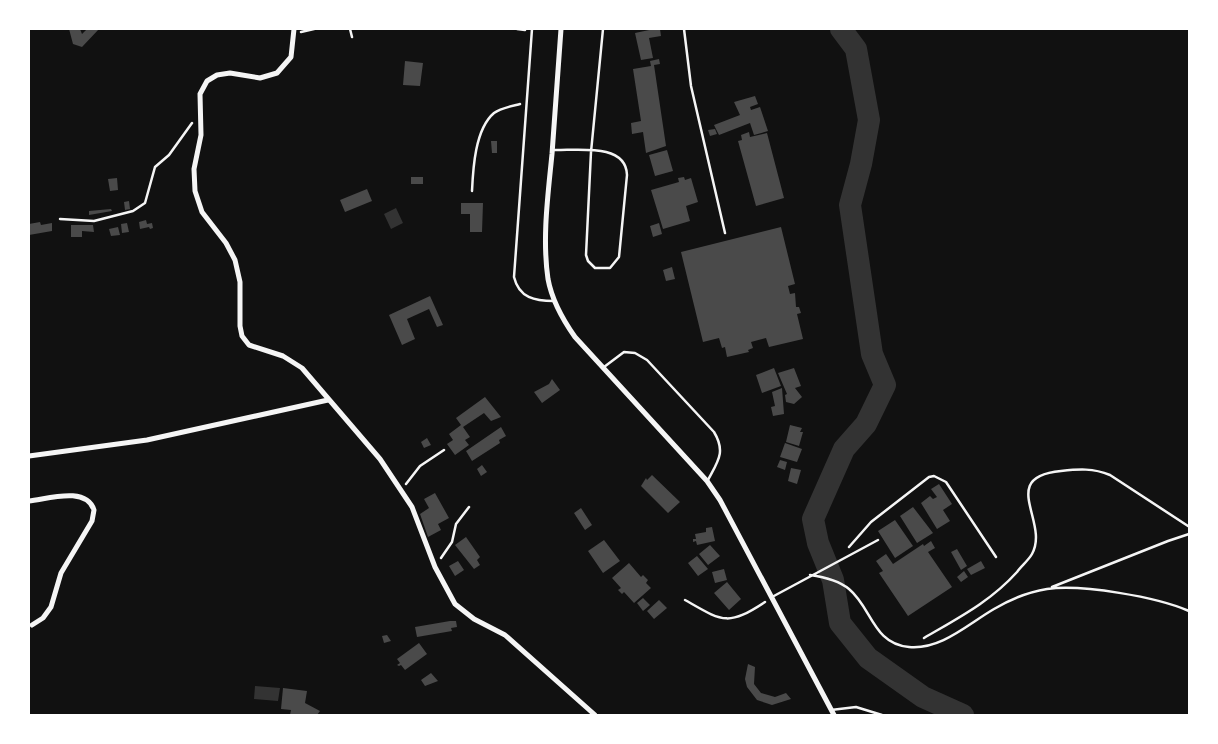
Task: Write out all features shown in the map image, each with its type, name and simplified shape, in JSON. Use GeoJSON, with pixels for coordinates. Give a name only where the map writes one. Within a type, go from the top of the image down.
{"type":"FeatureCollection","features":[{"type":"Feature","properties":{"kind":"street"},"geometry":{"type":"LineString","coordinates":[[561,29],[547,204],[547,259],[549,280],[554,300],[563,320],[575,337],[602,369],[707,481],[731,516],[832,713]]}},
{"type":"Feature","properties":{"kind":"street"},"geometry":{"type":"LineString","coordinates":[[294,31],[291,57],[278,73],[260,78],[223,73],[212,78],[203,87],[200,94],[201,135],[194,169],[195,191],[202,212],[226,243],[235,260],[240,282],[240,331],[245,340],[256,348],[283,356],[302,368],[366,442],[402,489],[412,506],[448,596],[460,610],[505,635],[595,715]]}},
{"type":"Feature","properties":{"kind":"street"},"geometry":{"type":"LineString","coordinates":[[29,456],[146,440],[328,400]]}},
{"type":"Feature","properties":{"kind":"street"},"geometry":{"type":"LineString","coordinates":[[29,501],[77,496],[88,500],[94,510],[92,521],[61,573],[51,607],[43,618],[30,626]]}},
{"type":"Feature","properties":{"kind":"lane"},"geometry":{"type":"LineString","coordinates":[[532,29],[514,277],[518,288],[527,297],[541,301],[554,300]]}},
{"type":"Feature","properties":{"kind":"lane"},"geometry":{"type":"LineString","coordinates":[[552,150],[591,152],[609,152],[618,155],[627,169],[619,257],[614,266],[606,270],[595,268],[586,255],[591,152],[603,29]]}},
{"type":"Feature","properties":{"kind":"lane"},"geometry":{"type":"LineString","coordinates":[[684,29],[691,86],[725,234]]}},
{"type":"Feature","properties":{"kind":"lane"},"geometry":{"type":"LineString","coordinates":[[602,369],[624,352],[635,353],[647,360],[714,432],[721,443],[719,459],[707,481]]}},
{"type":"Feature","properties":{"kind":"lane"},"geometry":{"type":"LineString","coordinates":[[810,575],[833,580],[855,595],[881,635],[889,641],[907,647],[932,645],[1012,599],[1049,589],[1189,534]]}},
{"type":"Feature","properties":{"kind":"lane"},"geometry":{"type":"LineString","coordinates":[[772,597],[844,556],[878,540]]}},
{"type":"Feature","properties":{"kind":"lane"},"geometry":{"type":"LineString","coordinates":[[1049,589],[1085,589],[1152,599],[1189,611]]}},
{"type":"Feature","properties":{"kind":"lane"},"geometry":{"type":"LineString","coordinates":[[832,713],[856,707],[882,715]]}},
{"type":"Feature","properties":{"kind":"path"},"geometry":{"type":"LineString","coordinates":[[294,31],[314,29]]}},
{"type":"Feature","properties":{"kind":"path"},"geometry":{"type":"LineString","coordinates":[[350,29],[352,37]]}},
{"type":"Feature","properties":{"kind":"path"},"geometry":{"type":"LineString","coordinates":[[472,191],[474,155],[487,122],[494,113],[501,109],[526,102]]}},
{"type":"Feature","properties":{"kind":"path"},"geometry":{"type":"LineString","coordinates":[[60,219],[94,221],[133,211],[145,203],[155,167],[169,155],[194,120]]}},
{"type":"Feature","properties":{"kind":"path"},"geometry":{"type":"LineString","coordinates":[[402,489],[420,466],[444,450]]}},
{"type":"Feature","properties":{"kind":"path"},"geometry":{"type":"LineString","coordinates":[[907,647],[985,603],[1004,587],[1029,558],[1034,548],[1036,535],[1027,493],[1035,478],[1045,473],[1086,469],[1101,471],[1189,527]]}},
{"type":"Feature","properties":{"kind":"path"},"geometry":{"type":"LineString","coordinates":[[844,556],[857,536],[867,526],[925,480],[934,476],[946,482],[996,557]]}},
{"type":"Feature","properties":{"kind":"path"},"geometry":{"type":"LineString","coordinates":[[435,567],[452,542],[456,524],[469,508]]}},
{"type":"Feature","properties":{"kind":"path"},"geometry":{"type":"LineString","coordinates":[[685,600],[722,620],[736,617],[772,597]]}},
{"type":"Feature","properties":{"kind":"shaded area"},"geometry":{"type":"Polygon","coordinates":[[[396,208],[403,223],[391,229],[384,214],[396,208]]]}},
{"type":"Feature","properties":{"kind":"shaded area"},"geometry":{"type":"Polygon","coordinates":[[[255,686],[280,688],[278,701],[254,699],[255,686]]]}},
{"type":"Feature","properties":{"kind":"building"},"geometry":{"type":"Polygon","coordinates":[[[69,29],[80,29],[82,34],[87,29],[99,29],[82,47],[73,44],[69,29]]]}},
{"type":"Feature","properties":{"kind":"building"},"geometry":{"type":"Polygon","coordinates":[[[660,29],[661,36],[649,38],[653,58],[641,60],[635,33],[660,29]]]}},
{"type":"Feature","properties":{"kind":"building"},"geometry":{"type":"Polygon","coordinates":[[[659,59],[660,64],[654,65],[666,146],[646,153],[643,132],[632,134],[631,123],[641,121],[633,69],[651,66],[650,61],[659,59]]]}},
{"type":"Feature","properties":{"kind":"building"},"geometry":{"type":"Polygon","coordinates":[[[405,61],[423,63],[420,86],[403,85],[405,61]]]}},
{"type":"Feature","properties":{"kind":"building"},"geometry":{"type":"Polygon","coordinates":[[[755,96],[758,104],[750,107],[751,110],[760,107],[768,131],[754,135],[750,123],[719,135],[714,125],[740,115],[734,102],[755,96]]]}},
{"type":"Feature","properties":{"kind":"building"},"geometry":{"type":"Polygon","coordinates":[[[715,129],[717,134],[710,136],[708,130],[715,129]]]}},
{"type":"Feature","properties":{"kind":"building"},"geometry":{"type":"Polygon","coordinates":[[[749,132],[750,137],[767,133],[784,198],[756,206],[738,141],[742,140],[741,135],[749,132]]]}},
{"type":"Feature","properties":{"kind":"building"},"geometry":{"type":"Polygon","coordinates":[[[491,141],[497,141],[497,153],[492,153],[491,141]]]}},
{"type":"Feature","properties":{"kind":"building"},"geometry":{"type":"Polygon","coordinates":[[[667,150],[673,171],[655,176],[649,155],[667,150]]]}},
{"type":"Feature","properties":{"kind":"building"},"geometry":{"type":"Polygon","coordinates":[[[411,177],[423,177],[423,184],[411,184],[411,177]]]}},
{"type":"Feature","properties":{"kind":"building"},"geometry":{"type":"Polygon","coordinates":[[[684,177],[685,180],[691,178],[698,202],[686,206],[690,221],[663,229],[651,190],[679,182],[678,178],[684,177]]]}},
{"type":"Feature","properties":{"kind":"building"},"geometry":{"type":"Polygon","coordinates":[[[117,178],[118,190],[110,191],[108,179],[117,178]]]}},
{"type":"Feature","properties":{"kind":"building"},"geometry":{"type":"Polygon","coordinates":[[[367,189],[372,201],[345,212],[340,200],[367,189]]]}},
{"type":"Feature","properties":{"kind":"building"},"geometry":{"type":"Polygon","coordinates":[[[129,201],[130,209],[125,210],[124,202],[129,201]]]}},
{"type":"Feature","properties":{"kind":"building"},"geometry":{"type":"Polygon","coordinates":[[[461,203],[483,203],[482,232],[470,232],[470,214],[461,214],[461,203]]]}},
{"type":"Feature","properties":{"kind":"building"},"geometry":{"type":"Polygon","coordinates":[[[111,209],[112,211],[89,215],[89,211],[111,209]]]}},
{"type":"Feature","properties":{"kind":"building"},"geometry":{"type":"Polygon","coordinates":[[[146,220],[147,224],[152,223],[153,228],[140,229],[139,222],[146,220]]]}},
{"type":"Feature","properties":{"kind":"building"},"geometry":{"type":"Polygon","coordinates":[[[40,222],[41,225],[52,223],[52,231],[29,235],[29,224],[40,222]]]}},
{"type":"Feature","properties":{"kind":"building"},"geometry":{"type":"Polygon","coordinates":[[[127,223],[129,232],[122,233],[121,224],[127,223]]]}},
{"type":"Feature","properties":{"kind":"building"},"geometry":{"type":"Polygon","coordinates":[[[659,223],[662,234],[653,237],[650,226],[659,223]]]}},
{"type":"Feature","properties":{"kind":"building"},"geometry":{"type":"Polygon","coordinates":[[[71,225],[93,225],[94,232],[82,231],[82,237],[71,237],[71,225]]]}},
{"type":"Feature","properties":{"kind":"building"},"geometry":{"type":"Polygon","coordinates":[[[118,227],[120,235],[111,236],[109,229],[118,227]]]}},
{"type":"Feature","properties":{"kind":"building"},"geometry":{"type":"Polygon","coordinates":[[[781,227],[795,284],[788,286],[790,294],[795,293],[796,307],[799,307],[801,313],[797,314],[803,339],[769,347],[766,338],[751,342],[753,348],[748,350],[749,352],[727,357],[725,347],[722,348],[719,338],[703,342],[681,252],[781,227]]]}},
{"type":"Feature","properties":{"kind":"building"},"geometry":{"type":"Polygon","coordinates":[[[672,267],[675,279],[666,281],[663,270],[672,267]]]}},
{"type":"Feature","properties":{"kind":"building"},"geometry":{"type":"Polygon","coordinates":[[[430,296],[443,325],[437,327],[429,309],[407,319],[415,339],[402,345],[389,315],[430,296]]]}},
{"type":"Feature","properties":{"kind":"building"},"geometry":{"type":"Polygon","coordinates":[[[774,368],[781,386],[762,393],[756,375],[774,368]]]}},
{"type":"Feature","properties":{"kind":"building"},"geometry":{"type":"Polygon","coordinates":[[[794,368],[801,386],[795,388],[802,397],[794,404],[786,402],[785,395],[787,394],[778,373],[794,368]]]}},
{"type":"Feature","properties":{"kind":"building"},"geometry":{"type":"Polygon","coordinates":[[[552,379],[560,390],[542,403],[534,392],[549,384],[552,379]]]}},
{"type":"Feature","properties":{"kind":"building"},"geometry":{"type":"Polygon","coordinates":[[[782,388],[784,414],[773,416],[771,407],[775,406],[772,392],[782,388]]]}},
{"type":"Feature","properties":{"kind":"building"},"geometry":{"type":"Polygon","coordinates":[[[485,397],[501,417],[491,421],[484,413],[463,427],[470,437],[465,440],[469,445],[455,455],[447,444],[453,440],[449,434],[461,425],[456,418],[485,397]]]}},
{"type":"Feature","properties":{"kind":"building"},"geometry":{"type":"Polygon","coordinates":[[[790,425],[802,428],[800,432],[803,432],[799,446],[786,442],[790,425]]]}},
{"type":"Feature","properties":{"kind":"building"},"geometry":{"type":"Polygon","coordinates":[[[501,427],[506,436],[499,440],[500,443],[472,461],[466,451],[501,427]]]}},
{"type":"Feature","properties":{"kind":"building"},"geometry":{"type":"Polygon","coordinates":[[[427,438],[431,445],[424,448],[421,442],[427,438]]]}},
{"type":"Feature","properties":{"kind":"building"},"geometry":{"type":"Polygon","coordinates":[[[785,443],[802,449],[797,462],[780,457],[785,443]]]}},
{"type":"Feature","properties":{"kind":"building"},"geometry":{"type":"Polygon","coordinates":[[[780,460],[787,462],[785,470],[777,467],[780,460]]]}},
{"type":"Feature","properties":{"kind":"building"},"geometry":{"type":"Polygon","coordinates":[[[482,465],[487,472],[481,476],[477,469],[482,465]]]}},
{"type":"Feature","properties":{"kind":"building"},"geometry":{"type":"Polygon","coordinates":[[[791,468],[801,470],[797,484],[788,481],[791,468]]]}},
{"type":"Feature","properties":{"kind":"building"},"geometry":{"type":"Polygon","coordinates":[[[652,475],[680,502],[668,513],[641,486],[646,478],[647,480],[652,475]]]}},
{"type":"Feature","properties":{"kind":"building"},"geometry":{"type":"Polygon","coordinates":[[[939,484],[952,504],[943,510],[950,521],[937,529],[921,503],[930,496],[933,499],[937,497],[931,489],[939,484]]]}},
{"type":"Feature","properties":{"kind":"building"},"geometry":{"type":"Polygon","coordinates":[[[435,493],[449,518],[438,524],[441,530],[428,537],[420,514],[429,508],[424,499],[435,493]]]}},
{"type":"Feature","properties":{"kind":"building"},"geometry":{"type":"Polygon","coordinates":[[[913,507],[933,533],[917,543],[900,516],[913,507]]]}},
{"type":"Feature","properties":{"kind":"building"},"geometry":{"type":"Polygon","coordinates":[[[581,508],[592,525],[585,530],[574,513],[581,508]]]}},
{"type":"Feature","properties":{"kind":"building"},"geometry":{"type":"Polygon","coordinates":[[[895,520],[913,546],[895,558],[878,531],[895,520]]]}},
{"type":"Feature","properties":{"kind":"building"},"geometry":{"type":"Polygon","coordinates":[[[712,527],[715,541],[697,545],[696,541],[693,542],[693,539],[696,539],[695,534],[706,532],[706,528],[712,527]]]}},
{"type":"Feature","properties":{"kind":"building"},"geometry":{"type":"Polygon","coordinates":[[[466,537],[480,557],[477,560],[480,565],[474,569],[455,545],[466,537]]]}},
{"type":"Feature","properties":{"kind":"building"},"geometry":{"type":"Polygon","coordinates":[[[604,540],[620,561],[603,573],[588,551],[604,540]]]}},
{"type":"Feature","properties":{"kind":"building"},"geometry":{"type":"Polygon","coordinates":[[[931,541],[935,548],[928,552],[952,587],[908,616],[879,573],[883,571],[876,561],[886,554],[893,564],[923,544],[924,546],[931,541]]]}},
{"type":"Feature","properties":{"kind":"building"},"geometry":{"type":"Polygon","coordinates":[[[710,545],[720,556],[708,565],[699,554],[710,545]]]}},
{"type":"Feature","properties":{"kind":"building"},"geometry":{"type":"Polygon","coordinates":[[[957,549],[967,566],[961,570],[951,552],[957,549]]]}},
{"type":"Feature","properties":{"kind":"building"},"geometry":{"type":"Polygon","coordinates":[[[697,556],[708,569],[698,576],[688,563],[697,556]]]}},
{"type":"Feature","properties":{"kind":"building"},"geometry":{"type":"Polygon","coordinates":[[[458,561],[464,570],[455,576],[449,566],[458,561]]]}},
{"type":"Feature","properties":{"kind":"building"},"geometry":{"type":"Polygon","coordinates":[[[981,561],[985,568],[971,575],[967,569],[981,561]]]}},
{"type":"Feature","properties":{"kind":"building"},"geometry":{"type":"Polygon","coordinates":[[[629,563],[641,577],[643,575],[648,580],[646,583],[651,588],[634,603],[624,592],[622,594],[618,590],[621,588],[612,578],[629,563]]]}},
{"type":"Feature","properties":{"kind":"building"},"geometry":{"type":"Polygon","coordinates":[[[724,569],[727,580],[715,583],[712,572],[724,569]]]}},
{"type":"Feature","properties":{"kind":"building"},"geometry":{"type":"Polygon","coordinates":[[[964,571],[968,577],[961,582],[957,577],[964,571]]]}},
{"type":"Feature","properties":{"kind":"building"},"geometry":{"type":"Polygon","coordinates":[[[727,582],[741,599],[729,610],[714,593],[727,582]]]}},
{"type":"Feature","properties":{"kind":"building"},"geometry":{"type":"Polygon","coordinates":[[[643,598],[650,605],[643,611],[637,603],[643,598]]]}},
{"type":"Feature","properties":{"kind":"building"},"geometry":{"type":"Polygon","coordinates":[[[659,600],[667,608],[654,619],[647,611],[659,600]]]}},
{"type":"Feature","properties":{"kind":"building"},"geometry":{"type":"Polygon","coordinates":[[[456,621],[457,627],[451,628],[452,631],[417,637],[415,627],[456,621]]]}},
{"type":"Feature","properties":{"kind":"building"},"geometry":{"type":"Polygon","coordinates":[[[387,635],[391,641],[384,643],[382,636],[387,635]]]}},
{"type":"Feature","properties":{"kind":"building"},"geometry":{"type":"Polygon","coordinates":[[[419,643],[427,654],[405,670],[401,665],[397,665],[400,663],[397,659],[419,643]]]}},
{"type":"Feature","properties":{"kind":"building"},"geometry":{"type":"Polygon","coordinates":[[[748,664],[755,667],[754,684],[761,693],[775,697],[786,693],[791,699],[772,705],[757,700],[747,687],[745,679],[748,664]]]}},
{"type":"Feature","properties":{"kind":"building"},"geometry":{"type":"Polygon","coordinates":[[[431,673],[438,681],[425,686],[421,680],[431,673]]]}},
{"type":"Feature","properties":{"kind":"building"},"geometry":{"type":"Polygon","coordinates":[[[283,688],[307,691],[305,703],[320,711],[317,715],[290,715],[291,710],[281,709],[283,688]]]}},
{"type":"Feature","properties":{"kind":"waterway"},"geometry":{"type":"LineString","coordinates":[[841,29],[856,49],[869,120],[861,164],[850,205],[872,354],[885,385],[866,424],[844,449],[813,519],[818,543],[833,580],[840,623],[868,658],[923,697],[963,715]]}}]}
